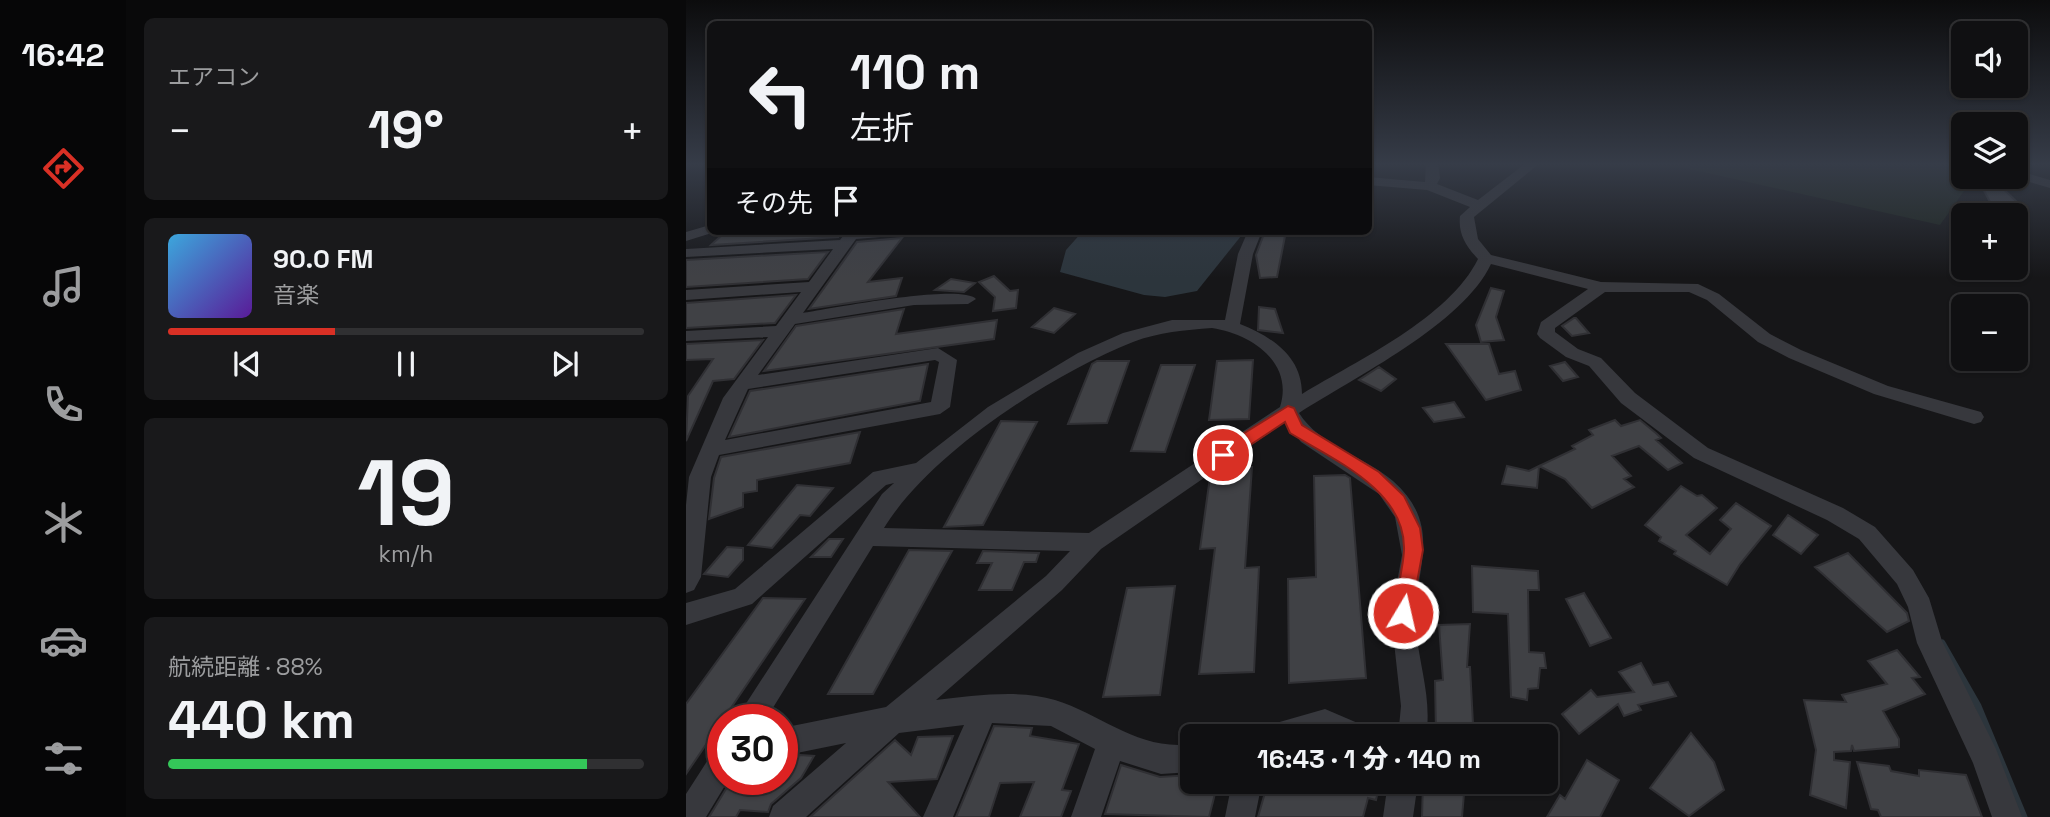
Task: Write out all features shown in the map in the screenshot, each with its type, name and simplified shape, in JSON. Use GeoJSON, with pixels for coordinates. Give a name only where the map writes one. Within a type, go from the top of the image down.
{"type":"FeatureCollection","features":[{"type":"Feature","properties":{"kind":"street"},"geometry":{"type":"LineString","coordinates":[[1468,201],[1480,206]]}},
{"type":"Feature","properties":{"kind":"street"},"geometry":{"type":"LineString","coordinates":[[1486,201],[1467,216],[1465,227],[1476,249],[1486,258],[1601,287],[1692,287],[1713,297],[1764,338],[1795,354],[1881,390],[1974,417]]}},
{"type":"Feature","properties":{"kind":"street"},"geometry":{"type":"LineString","coordinates":[[686,237],[707,230]]}},
{"type":"Feature","properties":{"kind":"street"},"geometry":{"type":"LineString","coordinates":[[1231,326],[1237,313],[1237,291],[1245,255],[1253,235]]}},
{"type":"Feature","properties":{"kind":"street"},"geometry":{"type":"LineString","coordinates":[[686,253],[850,236]]}},
{"type":"Feature","properties":{"kind":"street"},"geometry":{"type":"LineString","coordinates":[[686,583],[700,477],[732,398],[850,236]]}},
{"type":"Feature","properties":{"kind":"street"},"geometry":{"type":"LineString","coordinates":[[784,817],[892,720],[1054,583],[1093,542],[1288,411],[1439,317],[1476,279],[1486,258]]}},
{"type":"Feature","properties":{"kind":"street"},"geometry":{"type":"LineString","coordinates":[[686,295],[814,286]]}},
{"type":"Feature","properties":{"kind":"street"},"geometry":{"type":"LineString","coordinates":[[1601,287],[1547,326],[1546,334],[1556,343],[1595,362],[1628,398],[1701,453],[1835,514],[1867,533],[1905,577],[1920,606],[1930,643],[1986,759],[2007,817]]}},
{"type":"Feature","properties":{"kind":"street"},"geometry":{"type":"LineString","coordinates":[[686,336],[786,326],[914,299],[968,299]]}},
{"type":"Feature","properties":{"kind":"street"},"geometry":{"type":"LineString","coordinates":[[760,704],[890,500],[919,470],[971,426],[1050,375],[1096,351],[1182,323],[1231,326],[1277,351],[1286,362],[1295,393],[1288,411],[1296,429],[1373,476],[1397,501],[1411,528],[1414,550],[1403,613],[1404,638],[1415,689],[1413,724]]}},
{"type":"Feature","properties":{"kind":"street"},"geometry":{"type":"LineString","coordinates":[[709,450],[940,408],[948,360],[938,354],[742,384]]}},
{"type":"Feature","properties":{"kind":"street"},"geometry":{"type":"LineString","coordinates":[[686,614],[743,597],[880,478],[919,470]]}},
{"type":"Feature","properties":{"kind":"street"},"geometry":{"type":"LineString","coordinates":[[868,537],[1093,542]]}},
{"type":"Feature","properties":{"kind":"street"},"geometry":{"type":"LineString","coordinates":[[938,817],[984,710]]}},
{"type":"Feature","properties":{"kind":"street"},"geometry":{"type":"LineString","coordinates":[[798,739],[892,720],[984,710],[1051,712],[1143,757],[1180,761]]}},
{"type":"Feature","properties":{"kind":"street"},"geometry":{"type":"LineString","coordinates":[[1086,817],[1112,742]]}},
{"type":"Feature","properties":{"kind":"street"},"geometry":{"type":"LineString","coordinates":[[689,817],[707,788]]}},
{"type":"Feature","properties":{"kind":"street"},"geometry":{"type":"LineString","coordinates":[[1240,817],[1245,794]]}},
{"type":"Feature","properties":{"kind":"street"},"geometry":{"type":"LineString","coordinates":[[1398,817],[1401,794]]}},
{"type":"Feature","properties":{"kind":"shaded area"},"geometry":{"type":"Polygon","coordinates":[[[1833,201],[1957,201],[1951,203],[1951,209],[1940,225],[1833,201]]]}},
{"type":"Feature","properties":{"kind":"shaded area"},"geometry":{"type":"Polygon","coordinates":[[[1079,235],[1242,235],[1197,291],[1165,297],[1144,295],[1060,272],[1066,250],[1079,235]]]}},
{"type":"Feature","properties":{"kind":"building"},"geometry":{"type":"Polygon","coordinates":[[[1990,201],[2016,201],[2018,203],[1990,201]]]}},
{"type":"Feature","properties":{"kind":"building"},"geometry":{"type":"Polygon","coordinates":[[[722,235],[839,237],[711,245],[722,235]]]}},
{"type":"Feature","properties":{"kind":"building"},"geometry":{"type":"Polygon","coordinates":[[[1264,235],[1285,236],[1277,277],[1260,278],[1256,255],[1264,235]]]}},
{"type":"Feature","properties":{"kind":"building"},"geometry":{"type":"Polygon","coordinates":[[[902,238],[868,282],[902,278],[896,296],[809,309],[857,242],[902,238]]]}},
{"type":"Feature","properties":{"kind":"building"},"geometry":{"type":"Polygon","coordinates":[[[828,252],[808,279],[686,287],[686,260],[828,252]]]}},
{"type":"Feature","properties":{"kind":"building"},"geometry":{"type":"Polygon","coordinates":[[[994,276],[1010,291],[1018,290],[1016,308],[993,311],[995,297],[979,282],[994,276]]]}},
{"type":"Feature","properties":{"kind":"building"},"geometry":{"type":"Polygon","coordinates":[[[951,279],[975,283],[964,292],[935,290],[951,279]]]}},
{"type":"Feature","properties":{"kind":"building"},"geometry":{"type":"Polygon","coordinates":[[[1491,288],[1504,291],[1496,317],[1504,340],[1481,342],[1476,325],[1491,288]]]}},
{"type":"Feature","properties":{"kind":"building"},"geometry":{"type":"Polygon","coordinates":[[[796,295],[775,323],[686,328],[686,303],[796,295]]]}},
{"type":"Feature","properties":{"kind":"building"},"geometry":{"type":"Polygon","coordinates":[[[1259,307],[1275,309],[1283,333],[1258,330],[1259,307]]]}},
{"type":"Feature","properties":{"kind":"building"},"geometry":{"type":"Polygon","coordinates":[[[1054,308],[1075,314],[1054,333],[1032,327],[1054,308]]]}},
{"type":"Feature","properties":{"kind":"building"},"geometry":{"type":"Polygon","coordinates":[[[904,309],[896,334],[997,320],[994,339],[764,371],[796,326],[904,309]]]}},
{"type":"Feature","properties":{"kind":"building"},"geometry":{"type":"Polygon","coordinates":[[[1574,318],[1589,333],[1572,336],[1562,326],[1574,318]]]}},
{"type":"Feature","properties":{"kind":"building"},"geometry":{"type":"Polygon","coordinates":[[[763,340],[734,379],[713,381],[686,441],[688,396],[713,359],[686,360],[686,344],[763,340]]]}},
{"type":"Feature","properties":{"kind":"building"},"geometry":{"type":"Polygon","coordinates":[[[1446,344],[1489,344],[1499,374],[1515,371],[1521,390],[1486,400],[1446,344]]]}},
{"type":"Feature","properties":{"kind":"building"},"geometry":{"type":"Polygon","coordinates":[[[1253,360],[1249,419],[1209,420],[1217,361],[1253,360]]]}},
{"type":"Feature","properties":{"kind":"building"},"geometry":{"type":"Polygon","coordinates":[[[1097,361],[1129,361],[1107,423],[1068,424],[1092,364],[1097,361]]]}},
{"type":"Feature","properties":{"kind":"building"},"geometry":{"type":"Polygon","coordinates":[[[1565,362],[1578,377],[1563,381],[1550,366],[1565,362]]]}},
{"type":"Feature","properties":{"kind":"building"},"geometry":{"type":"Polygon","coordinates":[[[928,364],[920,401],[729,437],[750,391],[928,364]]]}},
{"type":"Feature","properties":{"kind":"building"},"geometry":{"type":"Polygon","coordinates":[[[1161,365],[1195,365],[1165,452],[1131,451],[1161,365]]]}},
{"type":"Feature","properties":{"kind":"building"},"geometry":{"type":"Polygon","coordinates":[[[1379,367],[1396,379],[1381,391],[1359,380],[1379,367]]]}},
{"type":"Feature","properties":{"kind":"building"},"geometry":{"type":"Polygon","coordinates":[[[1454,402],[1464,417],[1434,422],[1423,408],[1454,402]]]}},
{"type":"Feature","properties":{"kind":"building"},"geometry":{"type":"Polygon","coordinates":[[[1615,420],[1621,426],[1640,420],[1661,438],[1656,440],[1682,463],[1668,470],[1639,446],[1612,456],[1631,476],[1624,479],[1634,487],[1592,508],[1565,479],[1539,466],[1575,449],[1572,446],[1593,435],[1589,430],[1615,420]]]}},
{"type":"Feature","properties":{"kind":"building"},"geometry":{"type":"Polygon","coordinates":[[[1001,421],[1037,422],[983,525],[944,527],[1001,421]]]}},
{"type":"Feature","properties":{"kind":"building"},"geometry":{"type":"Polygon","coordinates":[[[860,432],[850,463],[757,480],[757,491],[743,493],[743,507],[709,519],[714,478],[721,457],[860,432]]]}},
{"type":"Feature","properties":{"kind":"building"},"geometry":{"type":"Polygon","coordinates":[[[1507,466],[1529,471],[1539,466],[1537,488],[1502,484],[1507,466]]]}},
{"type":"Feature","properties":{"kind":"building"},"geometry":{"type":"Polygon","coordinates":[[[1252,467],[1245,568],[1259,567],[1254,672],[1199,674],[1215,548],[1200,549],[1210,477],[1223,468],[1252,467]]]}},
{"type":"Feature","properties":{"kind":"building"},"geometry":{"type":"Polygon","coordinates":[[[1345,475],[1350,478],[1366,678],[1289,683],[1288,579],[1316,577],[1314,476],[1345,475]]]}},
{"type":"Feature","properties":{"kind":"building"},"geometry":{"type":"Polygon","coordinates":[[[797,485],[833,488],[810,516],[800,515],[772,548],[748,545],[797,485]]]}},
{"type":"Feature","properties":{"kind":"building"},"geometry":{"type":"Polygon","coordinates":[[[1681,486],[1697,496],[1702,495],[1717,508],[1686,535],[1710,554],[1731,529],[1720,520],[1736,503],[1771,526],[1740,564],[1727,585],[1674,554],[1676,551],[1659,541],[1661,537],[1645,525],[1681,486]]]}},
{"type":"Feature","properties":{"kind":"building"},"geometry":{"type":"Polygon","coordinates":[[[1788,515],[1818,535],[1801,554],[1773,535],[1788,515]]]}},
{"type":"Feature","properties":{"kind":"building"},"geometry":{"type":"Polygon","coordinates":[[[829,539],[843,539],[831,557],[811,557],[829,539]]]}},
{"type":"Feature","properties":{"kind":"building"},"geometry":{"type":"Polygon","coordinates":[[[727,547],[743,548],[743,560],[728,577],[704,574],[727,547]]]}},
{"type":"Feature","properties":{"kind":"building"},"geometry":{"type":"Polygon","coordinates":[[[909,550],[952,551],[873,694],[828,694],[909,550]]]}},
{"type":"Feature","properties":{"kind":"building"},"geometry":{"type":"Polygon","coordinates":[[[983,551],[1039,553],[1036,562],[1024,562],[1012,590],[979,590],[992,563],[977,563],[983,551]]]}},
{"type":"Feature","properties":{"kind":"building"},"geometry":{"type":"Polygon","coordinates":[[[1848,553],[1907,613],[1909,621],[1887,632],[1815,567],[1848,553]]]}},
{"type":"Feature","properties":{"kind":"building"},"geometry":{"type":"Polygon","coordinates":[[[1472,566],[1538,571],[1539,590],[1528,590],[1529,652],[1544,653],[1546,668],[1540,668],[1538,688],[1528,689],[1527,700],[1511,697],[1508,614],[1473,612],[1472,566]]]}},
{"type":"Feature","properties":{"kind":"building"},"geometry":{"type":"Polygon","coordinates":[[[1175,586],[1160,695],[1103,697],[1127,588],[1175,586]]]}},
{"type":"Feature","properties":{"kind":"building"},"geometry":{"type":"Polygon","coordinates":[[[1584,593],[1611,638],[1590,646],[1566,599],[1584,593]]]}},
{"type":"Feature","properties":{"kind":"building"},"geometry":{"type":"Polygon","coordinates":[[[763,598],[805,599],[734,704],[707,704],[707,743],[686,774],[686,704],[763,598]]]}},
{"type":"Feature","properties":{"kind":"building"},"geometry":{"type":"Polygon","coordinates":[[[1470,624],[1467,667],[1470,667],[1473,724],[1436,724],[1435,681],[1443,680],[1439,625],[1470,624]]]}},
{"type":"Feature","properties":{"kind":"building"},"geometry":{"type":"Polygon","coordinates":[[[1897,650],[1920,677],[1912,678],[1925,694],[1883,711],[1899,739],[1899,747],[1854,751],[1852,745],[1851,751],[1834,752],[1834,760],[1850,762],[1846,808],[1810,795],[1816,750],[1804,700],[1846,702],[1842,695],[1887,684],[1868,661],[1897,650]]]}},
{"type":"Feature","properties":{"kind":"building"},"geometry":{"type":"Polygon","coordinates":[[[1641,663],[1653,685],[1668,682],[1676,696],[1638,705],[1641,710],[1624,716],[1618,704],[1579,734],[1562,714],[1591,690],[1597,697],[1634,692],[1619,672],[1641,663]]]}},
{"type":"Feature","properties":{"kind":"building"},"geometry":{"type":"Polygon","coordinates":[[[994,726],[1032,728],[1030,736],[1079,744],[1062,790],[1071,791],[1061,817],[1020,817],[1034,782],[1000,783],[989,817],[956,817],[994,726]]]}},
{"type":"Feature","properties":{"kind":"building"},"geometry":{"type":"Polygon","coordinates":[[[1691,733],[1714,762],[1724,790],[1689,816],[1650,788],[1691,733]]]}},
{"type":"Feature","properties":{"kind":"building"},"geometry":{"type":"Polygon","coordinates":[[[953,736],[937,779],[888,782],[920,817],[810,817],[895,740],[911,755],[918,737],[953,736]]]}},
{"type":"Feature","properties":{"kind":"building"},"geometry":{"type":"Polygon","coordinates":[[[798,755],[814,756],[798,781],[798,755]]]}},
{"type":"Feature","properties":{"kind":"building"},"geometry":{"type":"Polygon","coordinates":[[[1587,760],[1619,780],[1600,817],[1547,817],[1560,795],[1565,799],[1587,760]]]}},
{"type":"Feature","properties":{"kind":"building"},"geometry":{"type":"Polygon","coordinates":[[[1857,762],[1889,766],[1891,771],[1919,776],[1919,770],[1966,775],[1982,817],[1881,817],[1878,810],[1871,809],[1857,762]]]}},
{"type":"Feature","properties":{"kind":"building"},"geometry":{"type":"Polygon","coordinates":[[[1121,765],[1160,777],[1180,776],[1180,794],[1215,794],[1209,817],[1105,814],[1121,765]]]}},
{"type":"Feature","properties":{"kind":"building"},"geometry":{"type":"Polygon","coordinates":[[[1265,794],[1377,794],[1376,800],[1368,798],[1363,817],[1258,817],[1265,794]]]}},
{"type":"Feature","properties":{"kind":"building"},"geometry":{"type":"Polygon","coordinates":[[[1423,794],[1464,794],[1462,817],[1422,817],[1423,794]]]}},
{"type":"Feature","properties":{"kind":"building"},"geometry":{"type":"Polygon","coordinates":[[[722,795],[781,795],[771,804],[768,812],[740,810],[736,817],[709,817],[722,795]]]}},
{"type":"Feature","properties":{"kind":"waterway"},"geometry":{"type":"LineString","coordinates":[[1942,643],[1978,706],[2024,817]]}},
{"type":"Feature","properties":{"kind":"route"},"geometry":{"type":"LineString","coordinates":[[1223,455],[1288,411],[1296,429],[1373,476],[1397,501],[1411,528],[1414,550],[1403,613]]}}]}
